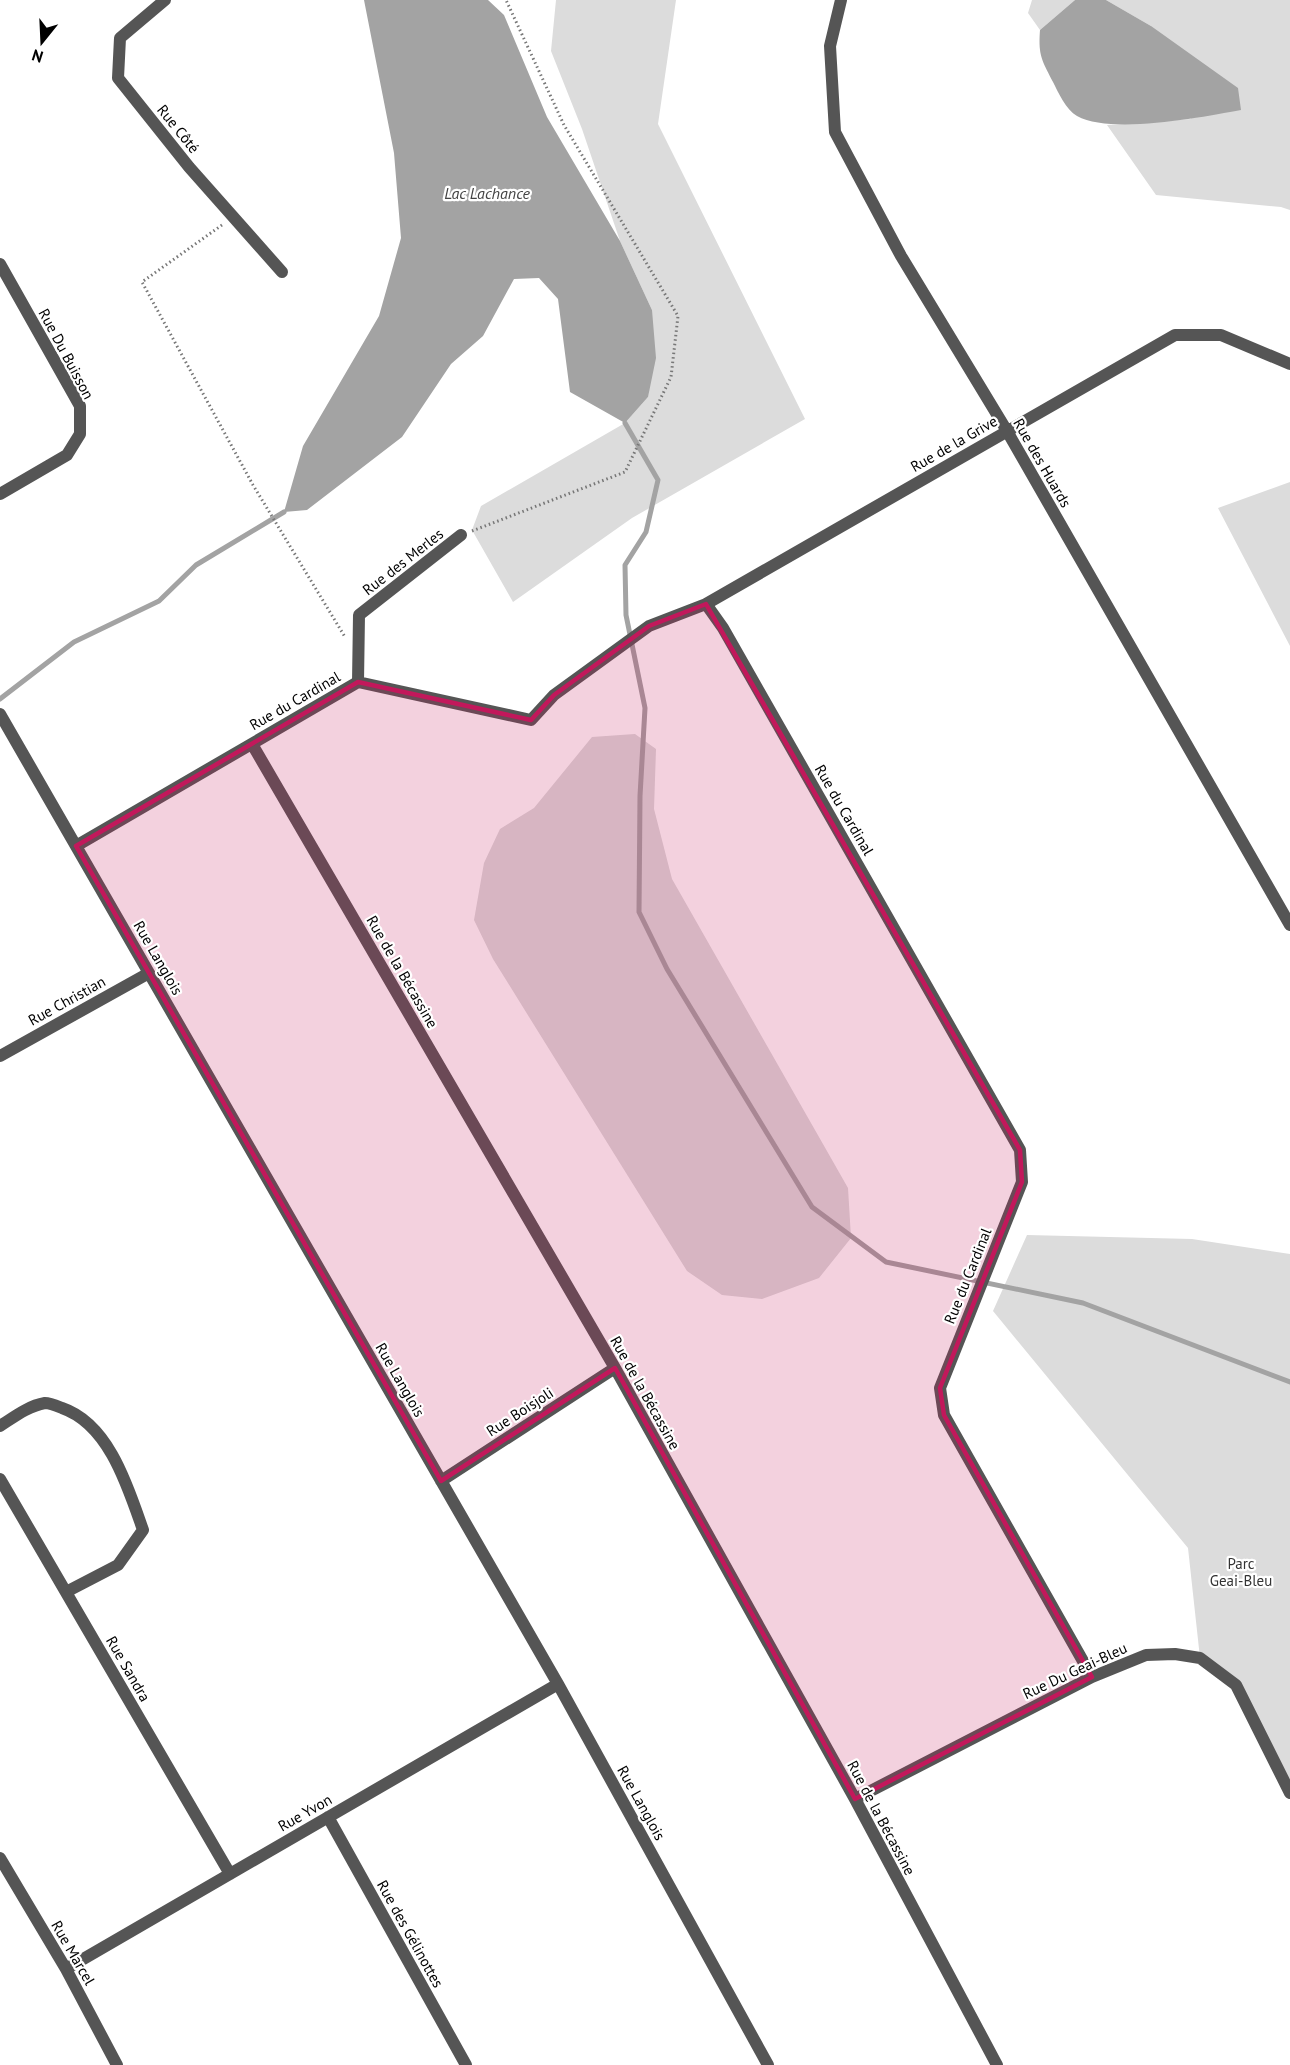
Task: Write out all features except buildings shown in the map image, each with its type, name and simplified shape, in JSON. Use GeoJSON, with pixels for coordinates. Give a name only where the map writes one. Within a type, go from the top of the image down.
{"type":"FeatureCollection","features":[{"type":"Feature","properties":{"kind":"street","name":"Rue Côté"},"geometry":{"type":"LineString","coordinates":[[165,0],[120,38],[118,78],[189,167],[282,272]]}},
{"type":"Feature","properties":{"kind":"street","name":"Rue des Huards"},"geometry":{"type":"LineString","coordinates":[[841,0],[830,46],[835,132],[901,256],[1007,431],[1290,925]]}},
{"type":"Feature","properties":{"kind":"street","name":"Rue Du Buisson"},"geometry":{"type":"LineString","coordinates":[[0,264],[80,406],[80,434],[67,455],[0,494]]}},
{"type":"Feature","properties":{"kind":"street","name":"Rue de la Grive"},"geometry":{"type":"LineString","coordinates":[[706,604],[1175,334],[1221,335],[1290,364]]}},
{"type":"Feature","properties":{"kind":"street","name":"Rue des Merles"},"geometry":{"type":"LineString","coordinates":[[358,682],[359,615],[461,535]]}},
{"type":"Feature","properties":{"kind":"street","name":"Rue du Cardinal"},"geometry":{"type":"LineString","coordinates":[[76,846],[358,682],[531,720],[554,695],[649,626],[706,604],[723,628],[1020,1150],[1022,1182],[940,1388],[944,1415],[1092,1677]]}},
{"type":"Feature","properties":{"kind":"street","name":"Rue Langlois"},"geometry":{"type":"LineString","coordinates":[[0,714],[558,1684],[768,2065]]}},
{"type":"Feature","properties":{"kind":"street","name":"Rue de la Bécassine"},"geometry":{"type":"LineString","coordinates":[[252,744],[615,1368],[855,1799],[997,2065]]}},
{"type":"Feature","properties":{"kind":"street","name":"Rue Christian"},"geometry":{"type":"LineString","coordinates":[[0,1056],[149,973]]}},
{"type":"Feature","properties":{"kind":"street","name":"Rue Boisjoli"},"geometry":{"type":"LineString","coordinates":[[441,1480],[615,1368]]}},
{"type":"Feature","properties":{"kind":"street"},"geometry":{"type":"LineString","coordinates":[[0,1426],[23,1411],[47,1403],[72,1412],[89,1421],[124,1475],[143,1530],[118,1565],[66,1592]]}},
{"type":"Feature","properties":{"kind":"street","name":"Rue Sandra"},"geometry":{"type":"LineString","coordinates":[[0,1479],[230,1874]]}},
{"type":"Feature","properties":{"kind":"street","name":"Rue Du Geai-Bleu"},"geometry":{"type":"LineString","coordinates":[[855,1799],[1092,1677],[1146,1655],[1175,1654],[1200,1658],[1236,1685],[1290,1793]]}},
{"type":"Feature","properties":{"kind":"street","name":"Rue Yvon"},"geometry":{"type":"LineString","coordinates":[[66,1969],[558,1684]]}},
{"type":"Feature","properties":{"kind":"street","name":"Rue des Gélinottes"},"geometry":{"type":"LineString","coordinates":[[328,1817],[466,2065]]}},
{"type":"Feature","properties":{"kind":"street","name":"Rue Marcel"},"geometry":{"type":"LineString","coordinates":[[0,1858],[66,1969],[117,2065]]}},
{"type":"Feature","properties":{"kind":"path"},"geometry":{"type":"LineString","coordinates":[[461,535],[625,472],[671,377],[678,316],[564,126],[506,0]]}},
{"type":"Feature","properties":{"kind":"path"},"geometry":{"type":"LineString","coordinates":[[234,217],[142,282],[268,509],[358,660]]}},
{"type":"Feature","properties":{"kind":"highlighted area"},"geometry":{"type":"Polygon","coordinates":[[[706,604],[1020,1150],[1022,1182],[940,1388],[944,1415],[1092,1677],[855,1799],[615,1368],[441,1481],[76,846],[358,682],[531,720],[554,695],[649,626],[706,604]]]}},
{"type":"Feature","properties":{"kind":"green space"},"geometry":{"type":"Polygon","coordinates":[[[556,0],[676,0],[658,124],[805,419],[632,518],[513,602],[472,530],[481,506],[625,423],[648,397],[652,310],[620,241],[582,129],[551,51],[556,0]]]}},
{"type":"Feature","properties":{"kind":"green space"},"geometry":{"type":"Polygon","coordinates":[[[1032,0],[1075,0],[1040,30],[1028,13],[1032,0]]]}},
{"type":"Feature","properties":{"kind":"green space"},"geometry":{"type":"Polygon","coordinates":[[[1106,0],[1290,0],[1290,210],[1281,207],[1156,195],[1107,125],[1191,119],[1151,26],[1106,0]]]}},
{"type":"Feature","properties":{"kind":"green space"},"geometry":{"type":"Polygon","coordinates":[[[1290,482],[1290,646],[1218,508],[1290,482]]]}},
{"type":"Feature","properties":{"kind":"green space"},"geometry":{"type":"Polygon","coordinates":[[[635,734],[656,749],[654,809],[672,879],[848,1188],[851,1238],[819,1278],[762,1299],[722,1295],[687,1271],[493,959],[474,920],[484,863],[500,829],[534,808],[592,737],[635,734]]]}},
{"type":"Feature","properties":{"kind":"green space","name":"Parc Geai-Bleu"},"geometry":{"type":"Polygon","coordinates":[[[1027,1235],[1192,1239],[1290,1254],[1290,1793],[1236,1685],[1200,1658],[1188,1548],[993,1311],[1027,1235]]]}},
{"type":"Feature","properties":{"kind":"water","name":"Lac Lachance"},"geometry":{"type":"Polygon","coordinates":[[[364,0],[488,0],[504,15],[547,117],[620,241],[652,310],[656,358],[648,397],[625,423],[570,392],[558,299],[539,278],[514,279],[483,336],[451,364],[402,437],[307,510],[284,512],[303,446],[379,316],[401,238],[394,153],[364,0]]]}},
{"type":"Feature","properties":{"kind":"water"},"geometry":{"type":"Polygon","coordinates":[[[1075,0],[1106,0],[1151,26],[1238,88],[1241,110],[1181,120],[1134,124],[1112,124],[1077,116],[1069,110],[1060,96],[1040,52],[1040,30],[1075,0]]]}},
{"type":"Feature","properties":{"kind":"waterway"},"geometry":{"type":"LineString","coordinates":[[625,423],[658,480],[646,532],[625,565],[626,615],[645,708],[640,796],[639,912],[667,969],[812,1207],[886,1262],[1083,1303],[1290,1382]]}},
{"type":"Feature","properties":{"kind":"waterway"},"geometry":{"type":"LineString","coordinates":[[0,699],[74,642],[159,601],[196,565],[284,512]]}}]}
